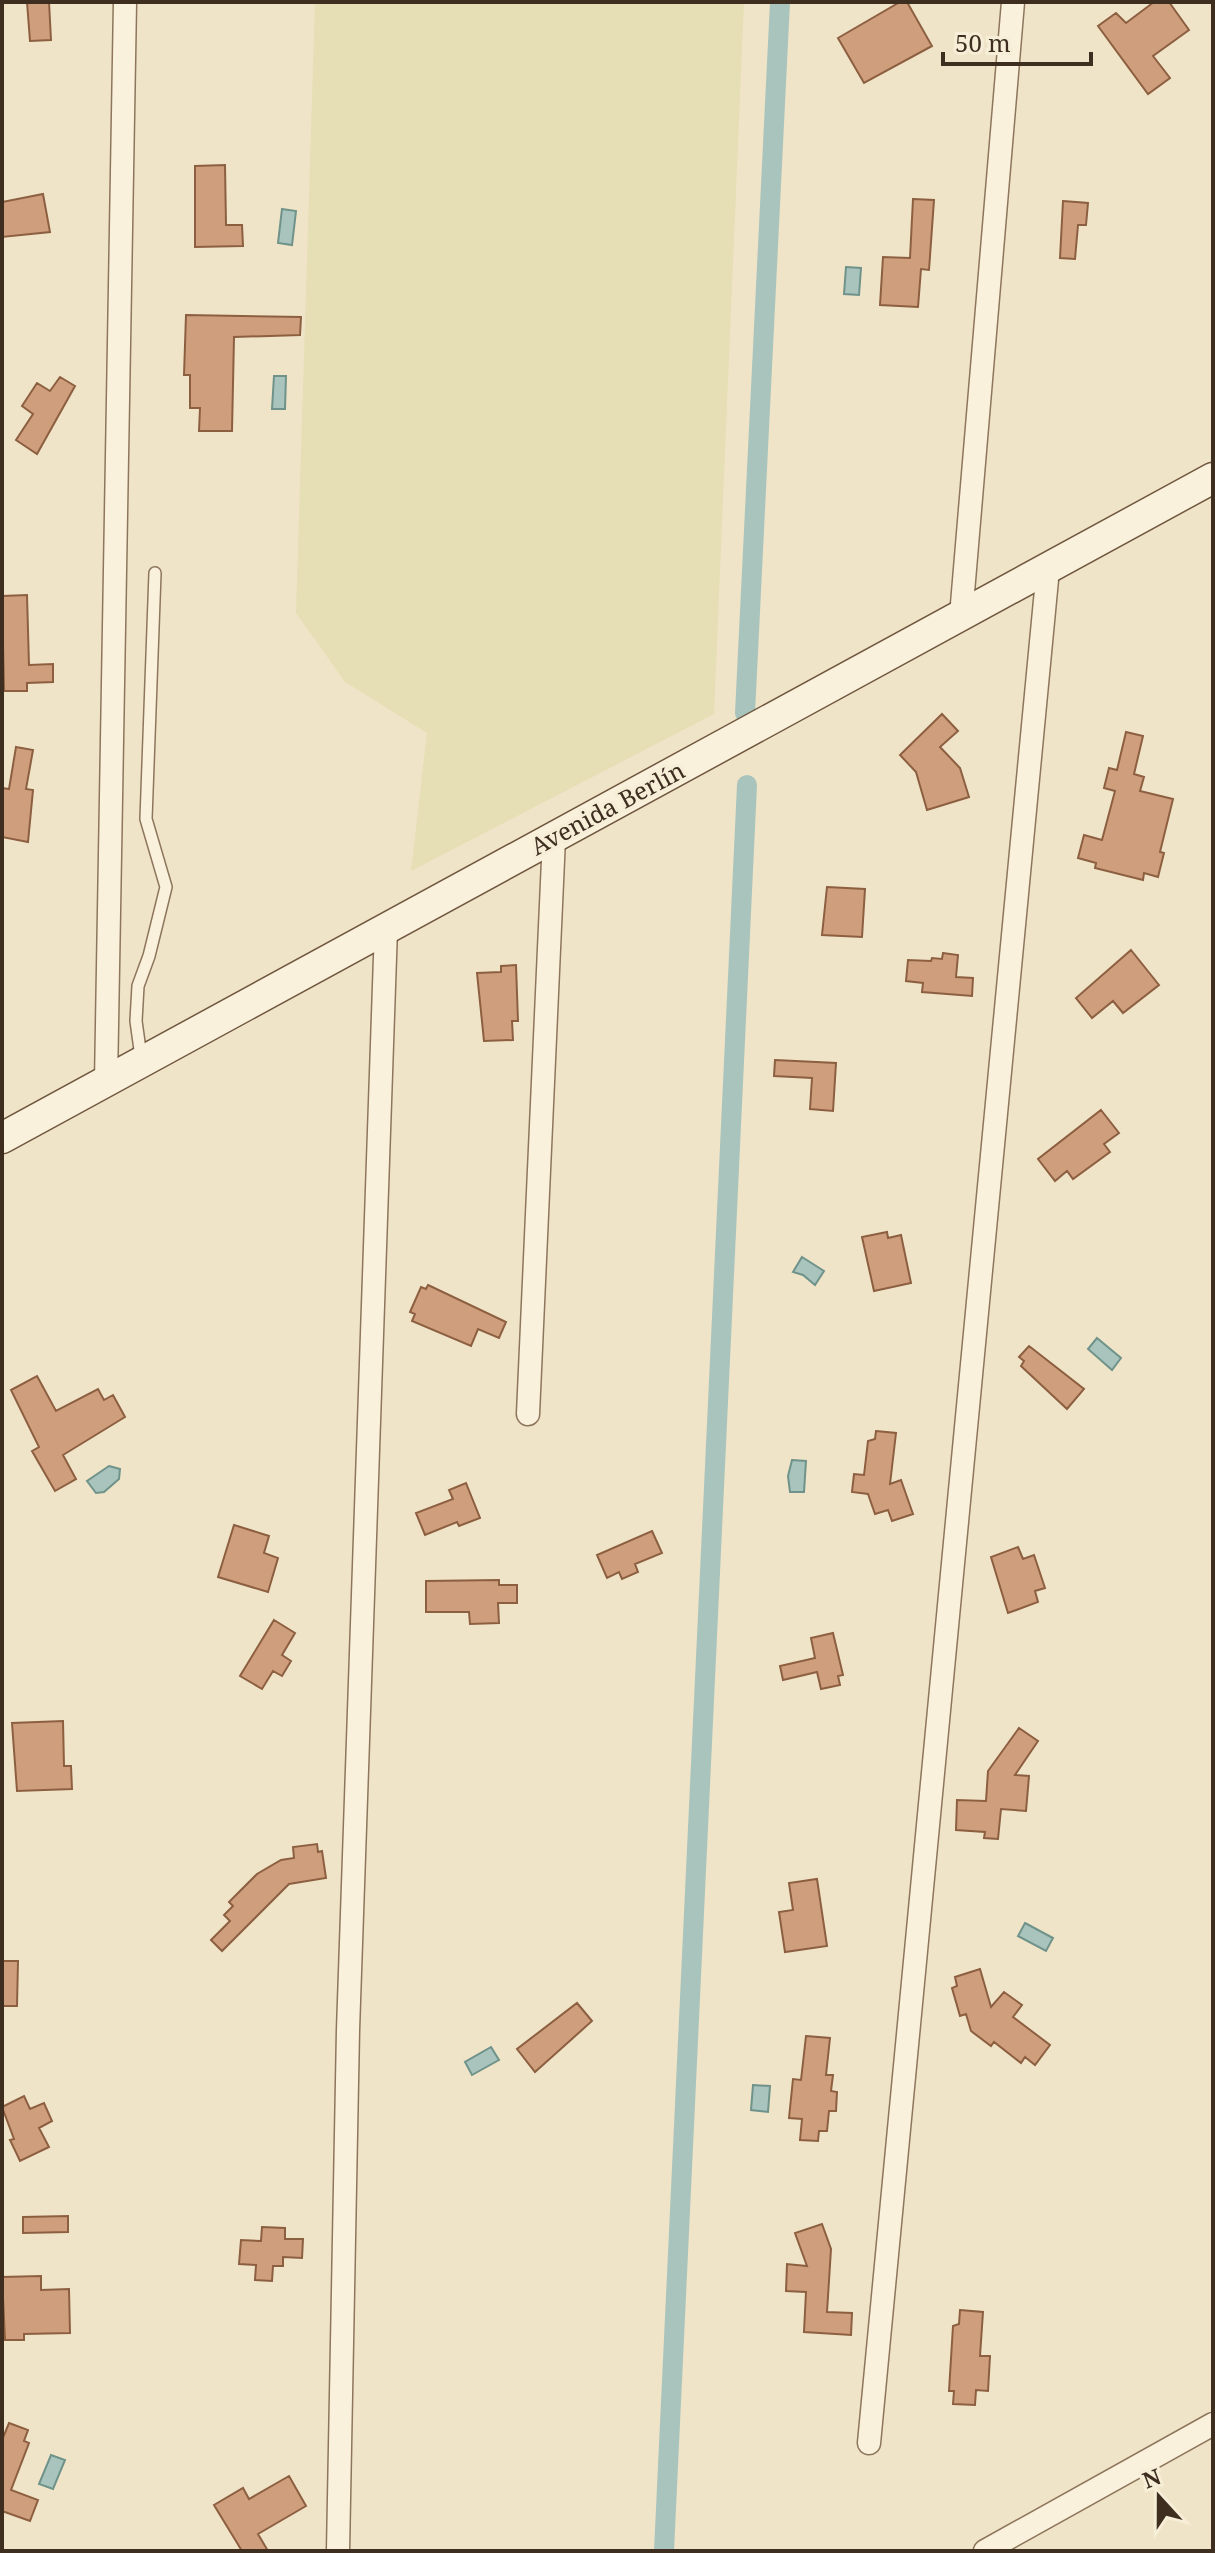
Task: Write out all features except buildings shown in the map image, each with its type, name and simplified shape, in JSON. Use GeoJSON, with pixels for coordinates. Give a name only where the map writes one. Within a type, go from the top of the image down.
{"type":"FeatureCollection","features":[{"type":"Feature","properties":{"kind":"street"},"geometry":{"type":"LineString","coordinates":[[106,1082],[125,2]]}},
{"type":"Feature","properties":{"kind":"street"},"geometry":{"type":"LineString","coordinates":[[961,616],[1013,2]]}},
{"type":"Feature","properties":{"kind":"street","name":"Avenida Berlín"},"geometry":{"type":"LineString","coordinates":[[2,1138],[1213,478]]}},
{"type":"Feature","properties":{"kind":"street"},"geometry":{"type":"LineString","coordinates":[[869,2443],[1048,569]]}},
{"type":"Feature","properties":{"kind":"street"},"geometry":{"type":"LineString","coordinates":[[528,1414],[554,838]]}},
{"type":"Feature","properties":{"kind":"street"},"geometry":{"type":"LineString","coordinates":[[338,2551],[349,2015],[386,928]]}},
{"type":"Feature","properties":{"kind":"street"},"geometry":{"type":"LineString","coordinates":[[985,2551],[1213,2424]]}},
{"type":"Feature","properties":{"kind":"lane"},"geometry":{"type":"LineString","coordinates":[[142,1062],[136,1021],[138,986],[149,956],[166,887],[146,819],[155,573]]}},
{"type":"Feature","properties":{"kind":"shaded area"},"geometry":{"type":"Polygon","coordinates":[[[315,2],[744,2],[714,714],[411,871],[427,733],[345,682],[296,613],[315,2]]]}},
{"type":"Feature","properties":{"kind":"water"},"geometry":{"type":"Polygon","coordinates":[[[282,209],[296,211],[292,245],[278,243],[282,209]]]}},
{"type":"Feature","properties":{"kind":"water"},"geometry":{"type":"Polygon","coordinates":[[[846,267],[861,268],[859,295],[844,294],[846,267]]]}},
{"type":"Feature","properties":{"kind":"water"},"geometry":{"type":"Polygon","coordinates":[[[274,376],[286,376],[285,409],[272,409],[274,376]]]}},
{"type":"Feature","properties":{"kind":"water"},"geometry":{"type":"Polygon","coordinates":[[[802,1257],[824,1271],[815,1285],[803,1275],[793,1272],[802,1257]]]}},
{"type":"Feature","properties":{"kind":"water"},"geometry":{"type":"Polygon","coordinates":[[[1097,1338],[1121,1358],[1112,1370],[1088,1349],[1097,1338]]]}},
{"type":"Feature","properties":{"kind":"water"},"geometry":{"type":"Polygon","coordinates":[[[792,1460],[806,1461],[804,1492],[790,1492],[788,1476],[792,1460]]]}},
{"type":"Feature","properties":{"kind":"water"},"geometry":{"type":"Polygon","coordinates":[[[109,1466],[120,1469],[119,1479],[104,1492],[96,1493],[87,1481],[109,1466]]]}},
{"type":"Feature","properties":{"kind":"water"},"geometry":{"type":"Polygon","coordinates":[[[1025,1923],[1053,1938],[1046,1951],[1018,1936],[1025,1923]]]}},
{"type":"Feature","properties":{"kind":"water"},"geometry":{"type":"Polygon","coordinates":[[[491,2047],[499,2060],[472,2075],[465,2062],[491,2047]]]}},
{"type":"Feature","properties":{"kind":"water"},"geometry":{"type":"Polygon","coordinates":[[[753,2085],[770,2086],[768,2112],[751,2110],[753,2085]]]}},
{"type":"Feature","properties":{"kind":"water"},"geometry":{"type":"Polygon","coordinates":[[[51,2455],[65,2460],[53,2489],[39,2484],[51,2455]]]}},
{"type":"Feature","properties":{"kind":"waterway"},"geometry":{"type":"LineString","coordinates":[[745,713],[780,2]]}},
{"type":"Feature","properties":{"kind":"waterway"},"geometry":{"type":"LineString","coordinates":[[664,2551],[747,785]]}}]}
